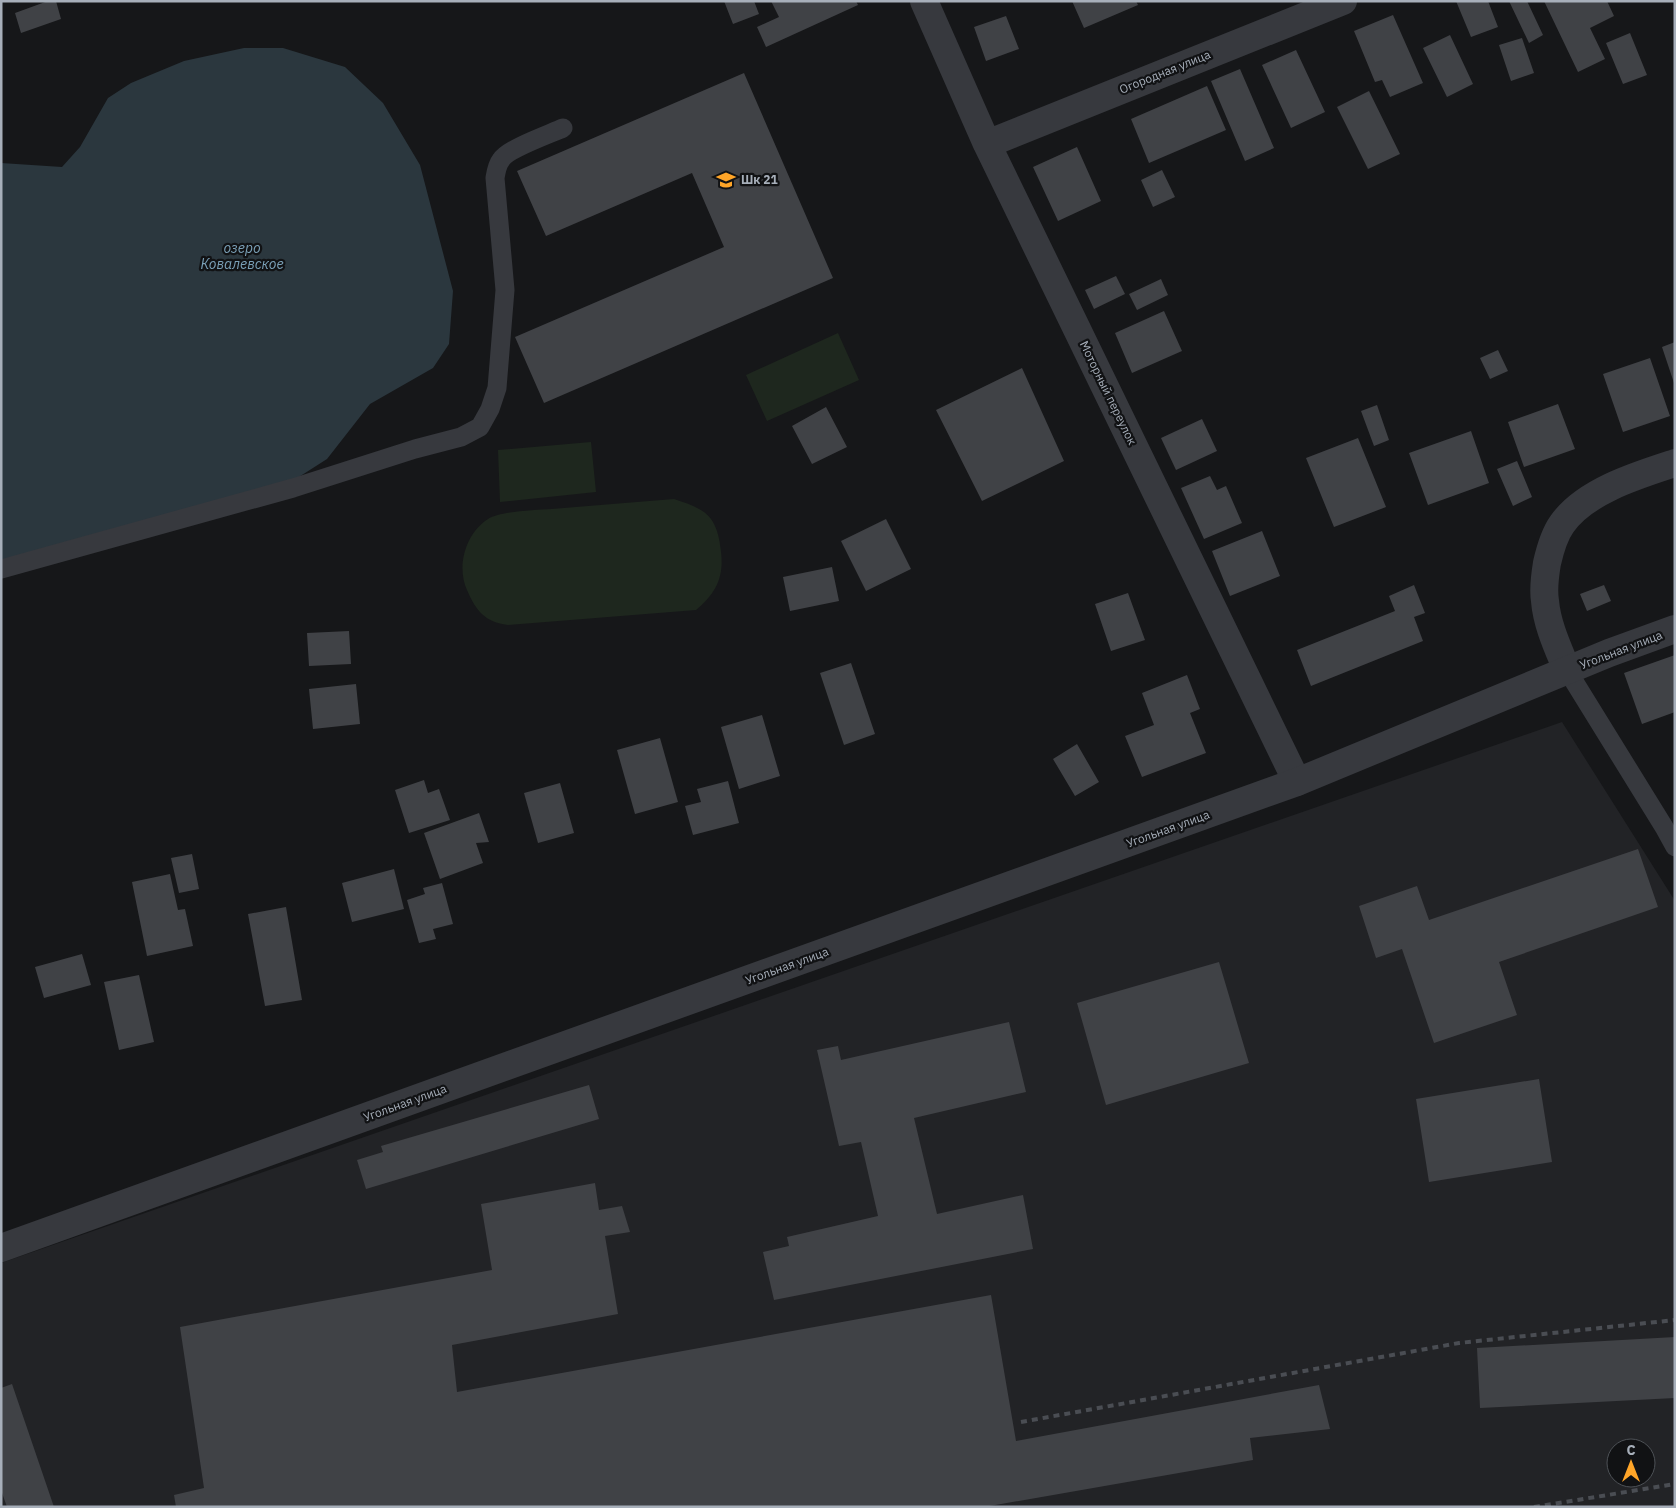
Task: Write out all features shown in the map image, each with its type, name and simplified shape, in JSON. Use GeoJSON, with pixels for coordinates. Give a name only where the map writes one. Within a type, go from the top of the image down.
{"type":"FeatureCollection","features":[{"type":"Feature","properties":{"kind":"street","name":"Моторный переулок"},"geometry":{"type":"LineString","coordinates":[[924,1],[987,144],[1297,782]]}},
{"type":"Feature","properties":{"kind":"street","name":"Огородная улица"},"geometry":{"type":"LineString","coordinates":[[987,144],[1343,1]]}},
{"type":"Feature","properties":{"kind":"street","name":"Угольная улица"},"geometry":{"type":"LineString","coordinates":[[1567,670],[1549,623],[1544,600],[1550,548],[1562,524],[1584,502],[1628,479],[1675,463]]}},
{"type":"Feature","properties":{"kind":"street","name":"Угольная улица"},"geometry":{"type":"LineString","coordinates":[[1,1248],[1297,782],[1567,670],[1675,629]]}},
{"type":"Feature","properties":{"kind":"lane"},"geometry":{"type":"LineString","coordinates":[[1,569],[294,488],[415,448],[461,437],[480,427],[490,409],[497,388],[505,290],[495,178],[497,167],[502,158],[514,150],[563,128]]}},
{"type":"Feature","properties":{"kind":"lane"},"geometry":{"type":"LineString","coordinates":[[1567,670],[1675,847]]}},
{"type":"Feature","properties":{"kind":"shaded area"},"geometry":{"type":"Polygon","coordinates":[[[838,333],[859,380],[767,421],[746,375],[838,333]]]}},
{"type":"Feature","properties":{"kind":"shaded area"},"geometry":{"type":"Polygon","coordinates":[[[591,442],[596,492],[500,502],[498,450],[591,442]]]}},
{"type":"Feature","properties":{"kind":"shaded area"},"geometry":{"type":"Polygon","coordinates":[[[674,499],[694,506],[708,515],[719,538],[722,564],[719,581],[710,596],[696,610],[508,625],[487,618],[478,610],[470,597],[464,581],[463,561],[465,551],[469,541],[480,525],[494,516],[519,511],[674,499]]]}},
{"type":"Feature","properties":{"kind":"shaded area"},"geometry":{"type":"Polygon","coordinates":[[[1562,722],[1675,901],[1675,1507],[1,1507],[1,1263],[1562,722]]]}},
{"type":"Feature","properties":{"kind":"water","name":"озеро Ковалевское"},"geometry":{"type":"Polygon","coordinates":[[[244,48],[283,48],[345,67],[383,103],[420,165],[453,291],[449,344],[433,368],[370,404],[327,459],[291,482],[1,560],[1,163],[62,167],[80,147],[108,98],[131,83],[184,61],[244,48]]]}},
{"type":"Feature","properties":{"kind":"building"},"geometry":{"type":"Polygon","coordinates":[[[48,1],[56,1],[61,19],[21,33],[15,13],[48,1]]]}},
{"type":"Feature","properties":{"kind":"building"},"geometry":{"type":"Polygon","coordinates":[[[724,1],[754,1],[759,14],[733,24],[724,1]]]}},
{"type":"Feature","properties":{"kind":"building"},"geometry":{"type":"Polygon","coordinates":[[[771,1],[856,1],[858,5],[766,47],[757,27],[779,17],[771,1]]]}},
{"type":"Feature","properties":{"kind":"building"},"geometry":{"type":"Polygon","coordinates":[[[1072,1],[1136,1],[1138,5],[1084,28],[1072,1]]]}},
{"type":"Feature","properties":{"kind":"building"},"geometry":{"type":"Polygon","coordinates":[[[1456,1],[1488,1],[1498,27],[1471,37],[1456,1]]]}},
{"type":"Feature","properties":{"kind":"building"},"geometry":{"type":"Polygon","coordinates":[[[1509,1],[1527,1],[1543,35],[1529,43],[1509,1]]]}},
{"type":"Feature","properties":{"kind":"building"},"geometry":{"type":"Polygon","coordinates":[[[1544,1],[1607,1],[1614,16],[1590,28],[1605,59],[1578,72],[1544,1]]]}},
{"type":"Feature","properties":{"kind":"building"},"geometry":{"type":"Polygon","coordinates":[[[1393,15],[1423,83],[1390,97],[1382,80],[1375,82],[1354,31],[1393,15]]]}},
{"type":"Feature","properties":{"kind":"building"},"geometry":{"type":"Polygon","coordinates":[[[1006,16],[1019,49],[986,61],[974,27],[1006,16]]]}},
{"type":"Feature","properties":{"kind":"building"},"geometry":{"type":"Polygon","coordinates":[[[1630,33],[1647,75],[1623,84],[1606,43],[1630,33]]]}},
{"type":"Feature","properties":{"kind":"building"},"geometry":{"type":"Polygon","coordinates":[[[1450,35],[1473,84],[1447,97],[1423,48],[1450,35]]]}},
{"type":"Feature","properties":{"kind":"building"},"geometry":{"type":"Polygon","coordinates":[[[1522,38],[1534,73],[1511,81],[1499,45],[1522,38]]]}},
{"type":"Feature","properties":{"kind":"building"},"geometry":{"type":"Polygon","coordinates":[[[1296,50],[1325,112],[1291,128],[1262,65],[1296,50]]]}},
{"type":"Feature","properties":{"kind":"building"},"geometry":{"type":"Polygon","coordinates":[[[1240,69],[1274,148],[1245,161],[1211,81],[1240,69]]]}},
{"type":"Feature","properties":{"kind":"building"},"geometry":{"type":"Polygon","coordinates":[[[744,73],[833,278],[544,403],[515,337],[724,247],[692,173],[546,236],[517,171],[744,73]]]}},
{"type":"Feature","properties":{"kind":"building"},"geometry":{"type":"Polygon","coordinates":[[[1207,86],[1226,130],[1149,163],[1131,119],[1207,86]]]}},
{"type":"Feature","properties":{"kind":"building"},"geometry":{"type":"Polygon","coordinates":[[[1369,91],[1400,154],[1368,169],[1337,107],[1369,91]]]}},
{"type":"Feature","properties":{"kind":"building"},"geometry":{"type":"Polygon","coordinates":[[[1077,147],[1101,201],[1058,221],[1033,167],[1077,147]]]}},
{"type":"Feature","properties":{"kind":"building"},"geometry":{"type":"Polygon","coordinates":[[[1162,170],[1175,197],[1153,207],[1141,180],[1162,170]]]}},
{"type":"Feature","properties":{"kind":"building"},"geometry":{"type":"Polygon","coordinates":[[[1116,276],[1125,294],[1094,309],[1085,290],[1116,276]]]}},
{"type":"Feature","properties":{"kind":"building"},"geometry":{"type":"Polygon","coordinates":[[[1161,279],[1168,295],[1137,310],[1129,294],[1161,279]]]}},
{"type":"Feature","properties":{"kind":"building"},"geometry":{"type":"Polygon","coordinates":[[[1164,311],[1182,351],[1132,373],[1115,333],[1164,311]]]}},
{"type":"Feature","properties":{"kind":"building"},"geometry":{"type":"Polygon","coordinates":[[[1675,342],[1675,383],[1674,383],[1662,347],[1675,342]]]}},
{"type":"Feature","properties":{"kind":"building"},"geometry":{"type":"Polygon","coordinates":[[[1498,350],[1508,371],[1490,379],[1480,358],[1498,350]]]}},
{"type":"Feature","properties":{"kind":"building"},"geometry":{"type":"Polygon","coordinates":[[[1650,358],[1670,416],[1623,432],[1603,374],[1650,358]]]}},
{"type":"Feature","properties":{"kind":"building"},"geometry":{"type":"Polygon","coordinates":[[[1022,368],[1064,461],[982,501],[936,410],[1022,368]]]}},
{"type":"Feature","properties":{"kind":"building"},"geometry":{"type":"Polygon","coordinates":[[[1558,404],[1575,449],[1524,467],[1508,422],[1558,404]]]}},
{"type":"Feature","properties":{"kind":"building"},"geometry":{"type":"Polygon","coordinates":[[[1377,405],[1389,440],[1374,446],[1361,411],[1377,405]]]}},
{"type":"Feature","properties":{"kind":"building"},"geometry":{"type":"Polygon","coordinates":[[[826,407],[847,447],[812,464],[792,426],[826,407]]]}},
{"type":"Feature","properties":{"kind":"building"},"geometry":{"type":"Polygon","coordinates":[[[1202,419],[1217,451],[1176,470],[1161,438],[1202,419]]]}},
{"type":"Feature","properties":{"kind":"building"},"geometry":{"type":"Polygon","coordinates":[[[1471,431],[1489,483],[1428,505],[1409,453],[1471,431]]]}},
{"type":"Feature","properties":{"kind":"building"},"geometry":{"type":"Polygon","coordinates":[[[1358,438],[1386,507],[1334,527],[1306,458],[1358,438]]]}},
{"type":"Feature","properties":{"kind":"building"},"geometry":{"type":"Polygon","coordinates":[[[1517,461],[1532,497],[1513,506],[1497,469],[1517,461]]]}},
{"type":"Feature","properties":{"kind":"building"},"geometry":{"type":"Polygon","coordinates":[[[1210,476],[1217,490],[1226,486],[1242,523],[1204,539],[1181,488],[1210,476]]]}},
{"type":"Feature","properties":{"kind":"building"},"geometry":{"type":"Polygon","coordinates":[[[886,519],[911,569],[866,591],[841,541],[886,519]]]}},
{"type":"Feature","properties":{"kind":"building"},"geometry":{"type":"Polygon","coordinates":[[[1262,531],[1280,576],[1230,596],[1212,551],[1262,531]]]}},
{"type":"Feature","properties":{"kind":"building"},"geometry":{"type":"Polygon","coordinates":[[[832,567],[839,601],[790,611],[783,577],[832,567]]]}},
{"type":"Feature","properties":{"kind":"building"},"geometry":{"type":"Polygon","coordinates":[[[1414,585],[1425,613],[1414,617],[1423,641],[1311,686],[1297,650],[1395,611],[1389,596],[1414,585]]]}},
{"type":"Feature","properties":{"kind":"building"},"geometry":{"type":"Polygon","coordinates":[[[1604,585],[1611,601],[1587,611],[1580,594],[1604,585]]]}},
{"type":"Feature","properties":{"kind":"building"},"geometry":{"type":"Polygon","coordinates":[[[1128,593],[1145,640],[1111,651],[1095,604],[1128,593]]]}},
{"type":"Feature","properties":{"kind":"building"},"geometry":{"type":"Polygon","coordinates":[[[349,631],[351,664],[309,666],[307,633],[349,631]]]}},
{"type":"Feature","properties":{"kind":"building"},"geometry":{"type":"Polygon","coordinates":[[[1675,655],[1675,712],[1642,724],[1624,673],[1675,655]]]}},
{"type":"Feature","properties":{"kind":"building"},"geometry":{"type":"Polygon","coordinates":[[[851,663],[875,734],[844,745],[820,673],[851,663]]]}},
{"type":"Feature","properties":{"kind":"building"},"geometry":{"type":"Polygon","coordinates":[[[1187,675],[1200,709],[1190,713],[1206,753],[1142,777],[1125,736],[1154,725],[1142,693],[1187,675]]]}},
{"type":"Feature","properties":{"kind":"building"},"geometry":{"type":"Polygon","coordinates":[[[356,684],[360,724],[313,729],[309,689],[356,684]]]}},
{"type":"Feature","properties":{"kind":"building"},"geometry":{"type":"Polygon","coordinates":[[[762,715],[780,776],[739,789],[721,727],[762,715]]]}},
{"type":"Feature","properties":{"kind":"building"},"geometry":{"type":"Polygon","coordinates":[[[660,738],[678,802],[635,814],[617,750],[660,738]]]}},
{"type":"Feature","properties":{"kind":"building"},"geometry":{"type":"Polygon","coordinates":[[[1077,744],[1099,782],[1075,796],[1053,759],[1077,744]]]}},
{"type":"Feature","properties":{"kind":"building"},"geometry":{"type":"Polygon","coordinates":[[[424,780],[428,793],[439,789],[450,820],[409,833],[395,790],[424,780]]]}},
{"type":"Feature","properties":{"kind":"building"},"geometry":{"type":"Polygon","coordinates":[[[728,781],[739,823],[693,835],[685,806],[701,802],[697,789],[728,781]]]}},
{"type":"Feature","properties":{"kind":"building"},"geometry":{"type":"Polygon","coordinates":[[[560,783],[574,833],[538,843],[524,793],[560,783]]]}},
{"type":"Feature","properties":{"kind":"building"},"geometry":{"type":"Polygon","coordinates":[[[479,813],[489,842],[476,843],[483,863],[440,879],[424,833],[479,813]]]}},
{"type":"Feature","properties":{"kind":"building"},"geometry":{"type":"Polygon","coordinates":[[[1638,849],[1658,907],[1499,962],[1517,1015],[1434,1043],[1402,949],[1376,958],[1359,906],[1417,886],[1429,920],[1638,849]]]}},
{"type":"Feature","properties":{"kind":"building"},"geometry":{"type":"Polygon","coordinates":[[[192,854],[199,889],[179,893],[171,858],[192,854]]]}},
{"type":"Feature","properties":{"kind":"building"},"geometry":{"type":"Polygon","coordinates":[[[394,869],[404,909],[352,922],[342,883],[394,869]]]}},
{"type":"Feature","properties":{"kind":"building"},"geometry":{"type":"Polygon","coordinates":[[[170,874],[178,910],[185,909],[193,946],[147,956],[132,882],[170,874]]]}},
{"type":"Feature","properties":{"kind":"building"},"geometry":{"type":"Polygon","coordinates":[[[442,883],[453,924],[433,929],[436,939],[419,943],[407,900],[425,894],[423,888],[442,883]]]}},
{"type":"Feature","properties":{"kind":"building"},"geometry":{"type":"Polygon","coordinates":[[[286,907],[302,1000],[265,1006],[248,914],[286,907]]]}},
{"type":"Feature","properties":{"kind":"building"},"geometry":{"type":"Polygon","coordinates":[[[82,954],[91,985],[44,998],[35,967],[82,954]]]}},
{"type":"Feature","properties":{"kind":"building"},"geometry":{"type":"Polygon","coordinates":[[[1219,962],[1249,1063],[1106,1105],[1077,1003],[1219,962]]]}},
{"type":"Feature","properties":{"kind":"building"},"geometry":{"type":"Polygon","coordinates":[[[139,975],[154,1042],[119,1050],[104,982],[139,975]]]}},
{"type":"Feature","properties":{"kind":"building"},"geometry":{"type":"Polygon","coordinates":[[[1009,1022],[1026,1092],[914,1118],[937,1214],[1023,1195],[1033,1249],[774,1300],[763,1252],[789,1246],[787,1237],[878,1216],[861,1142],[839,1146],[817,1050],[838,1046],[841,1060],[1009,1022]]]}},
{"type":"Feature","properties":{"kind":"building"},"geometry":{"type":"Polygon","coordinates":[[[1539,1079],[1552,1162],[1429,1182],[1416,1099],[1539,1079]]]}},
{"type":"Feature","properties":{"kind":"building"},"geometry":{"type":"Polygon","coordinates":[[[589,1085],[599,1119],[366,1189],[357,1160],[383,1152],[381,1146],[589,1085]]]}},
{"type":"Feature","properties":{"kind":"building"},"geometry":{"type":"Polygon","coordinates":[[[595,1183],[599,1210],[622,1206],[630,1232],[605,1236],[618,1314],[452,1345],[457,1392],[991,1295],[1016,1441],[1319,1385],[1330,1429],[1250,1438],[1253,1460],[984,1507],[176,1507],[174,1495],[204,1488],[180,1327],[492,1270],[481,1204],[595,1183]]]}},
{"type":"Feature","properties":{"kind":"building"},"geometry":{"type":"Polygon","coordinates":[[[1675,1337],[1675,1398],[1480,1408],[1477,1348],[1675,1337]]]}},
{"type":"Feature","properties":{"kind":"building"},"geometry":{"type":"Polygon","coordinates":[[[12,1384],[54,1507],[7,1507],[1,1490],[1,1388],[12,1384]]]}},
{"type":"Feature","properties":{"kind":"railway"},"geometry":{"type":"LineString","coordinates":[[1021,1422],[1459,1343],[1675,1320]]}},
{"type":"Feature","properties":{"kind":"railway"},"geometry":{"type":"LineString","coordinates":[[1534,1507],[1675,1484]]}},
{"type":"Feature","properties":{"kind":"place","name":"Шк 21"},"geometry":{"type":"Point","coordinates":[726,180]}}]}
